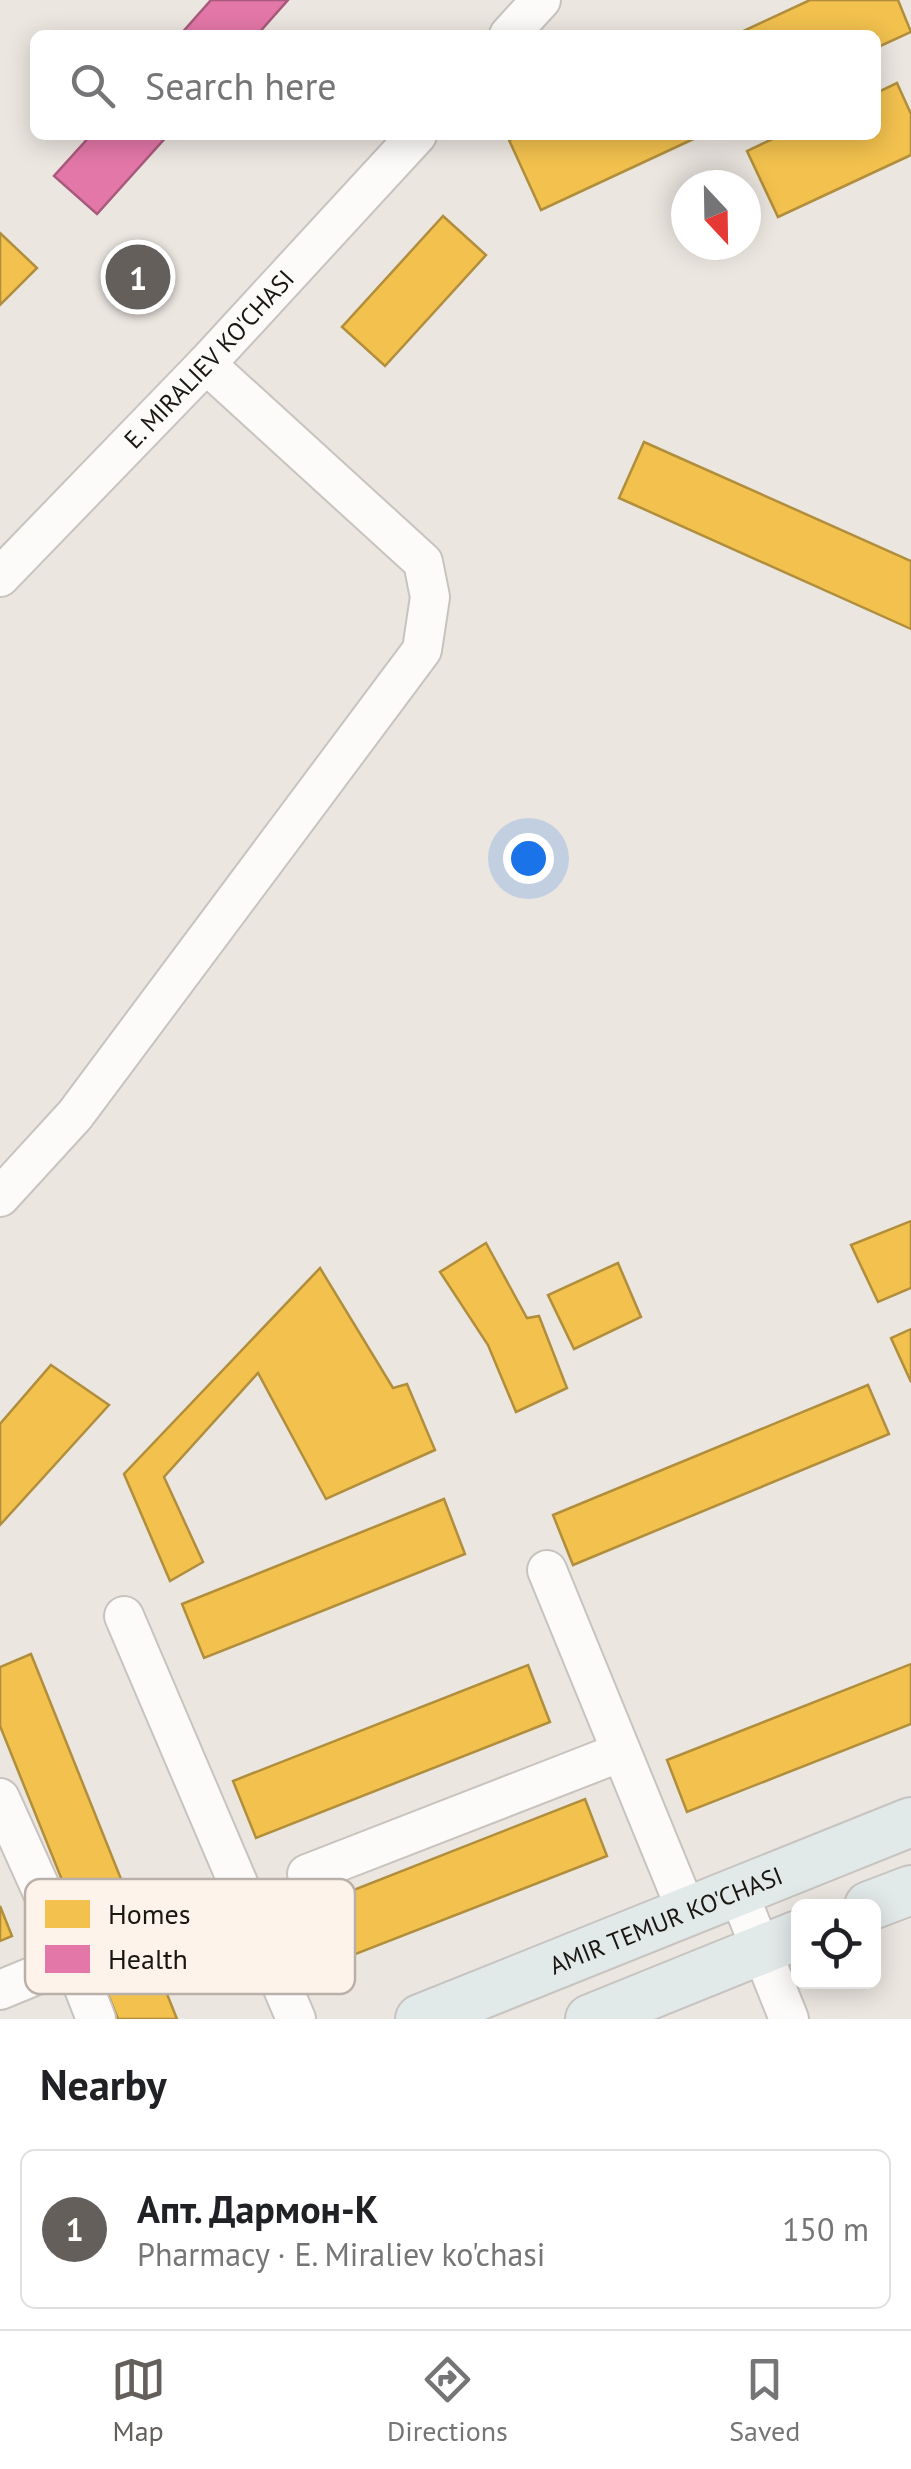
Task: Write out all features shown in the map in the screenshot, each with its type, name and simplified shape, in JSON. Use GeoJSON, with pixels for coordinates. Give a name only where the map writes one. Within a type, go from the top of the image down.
{"type":"FeatureCollection","features":[{"type":"Feature","properties":{"kind":"main road","name":"AMIR TEMUR KO'CHASI"},"geometry":{"type":"LineString","coordinates":[[420,2019],[911,1822]]}},
{"type":"Feature","properties":{"kind":"main road"},"geometry":{"type":"LineString","coordinates":[[881,1901],[911,1890]]}},
{"type":"Feature","properties":{"kind":"main road"},"geometry":{"type":"LineString","coordinates":[[590,2019],[780,1943]]}},
{"type":"Feature","properties":{"kind":"street"},"geometry":{"type":"LineString","coordinates":[[514,30],[541,0]]}},
{"type":"Feature","properties":{"kind":"street","name":"E. MIRALIEV KO'CHASI"},"geometry":{"type":"LineString","coordinates":[[0,578],[206,364],[412,140]]}},
{"type":"Feature","properties":{"kind":"street"},"geometry":{"type":"LineString","coordinates":[[0,1198],[75,1115],[422,650],[430,597],[423,562],[206,364]]}},
{"type":"Feature","properties":{"kind":"street"},"geometry":{"type":"LineString","coordinates":[[547,1570],[688,1912]]}},
{"type":"Feature","properties":{"kind":"street"},"geometry":{"type":"LineString","coordinates":[[124,1616],[236,1879]]}},
{"type":"Feature","properties":{"kind":"street"},"geometry":{"type":"LineString","coordinates":[[307,1874],[622,1752]]}},
{"type":"Feature","properties":{"kind":"street"},"geometry":{"type":"LineString","coordinates":[[1,1803],[36,1879]]}},
{"type":"Feature","properties":{"kind":"street"},"geometry":{"type":"LineString","coordinates":[[738,1892],[780,1943],[789,2019]]}},
{"type":"Feature","properties":{"kind":"street"},"geometry":{"type":"LineString","coordinates":[[0,1990],[25,1980]]}},
{"type":"Feature","properties":{"kind":"street"},"geometry":{"type":"LineString","coordinates":[[86,1994],[96,2019]]}},
{"type":"Feature","properties":{"kind":"street"},"geometry":{"type":"LineString","coordinates":[[285,1994],[296,2019]]}},
{"type":"Feature","properties":{"kind":"building: Homes"},"geometry":{"type":"Polygon","coordinates":[[[810,0],[898,0],[911,32],[881,46],[881,30],[746,30],[810,0]]]}},
{"type":"Feature","properties":{"kind":"building: Homes"},"geometry":{"type":"Polygon","coordinates":[[[897,83],[911,114],[911,155],[778,217],[761,181],[761,170],[756,170],[747,151],[770,140],[881,140],[881,91],[897,83]]]}},
{"type":"Feature","properties":{"kind":"building: Homes"},"geometry":{"type":"Polygon","coordinates":[[[509,140],[691,140],[541,210],[509,140]]]}},
{"type":"Feature","properties":{"kind":"building: Homes"},"geometry":{"type":"Polygon","coordinates":[[[443,216],[486,255],[385,366],[342,327],[443,216]]]}},
{"type":"Feature","properties":{"kind":"building: Homes"},"geometry":{"type":"Polygon","coordinates":[[[0,233],[37,268],[0,305],[0,233]]]}},
{"type":"Feature","properties":{"kind":"building: Homes"},"geometry":{"type":"Polygon","coordinates":[[[644,442],[911,561],[911,629],[619,498],[644,442]]]}},
{"type":"Feature","properties":{"kind":"building: Homes"},"geometry":{"type":"Polygon","coordinates":[[[911,1221],[911,1288],[878,1302],[851,1245],[911,1221]]]}},
{"type":"Feature","properties":{"kind":"building: Homes"},"geometry":{"type":"Polygon","coordinates":[[[486,1243],[527,1318],[539,1316],[567,1388],[516,1412],[488,1345],[440,1272],[486,1243]]]}},
{"type":"Feature","properties":{"kind":"building: Homes"},"geometry":{"type":"Polygon","coordinates":[[[618,1263],[641,1317],[574,1349],[548,1295],[618,1263]]]}},
{"type":"Feature","properties":{"kind":"building: Homes"},"geometry":{"type":"Polygon","coordinates":[[[320,1268],[393,1388],[407,1384],[435,1450],[326,1499],[258,1373],[164,1477],[203,1562],[170,1581],[124,1474],[320,1268]]]}},
{"type":"Feature","properties":{"kind":"building: Homes"},"geometry":{"type":"Polygon","coordinates":[[[911,1329],[911,1382],[891,1338],[911,1329]]]}},
{"type":"Feature","properties":{"kind":"building: Homes"},"geometry":{"type":"Polygon","coordinates":[[[51,1365],[109,1405],[0,1525],[0,1424],[51,1365]]]}},
{"type":"Feature","properties":{"kind":"building: Homes"},"geometry":{"type":"Polygon","coordinates":[[[868,1385],[889,1434],[573,1565],[553,1515],[868,1385]]]}},
{"type":"Feature","properties":{"kind":"building: Homes"},"geometry":{"type":"Polygon","coordinates":[[[444,1499],[465,1554],[204,1658],[182,1604],[444,1499]]]}},
{"type":"Feature","properties":{"kind":"building: Homes"},"geometry":{"type":"Polygon","coordinates":[[[31,1654],[121,1879],[62,1879],[0,1726],[0,1667],[31,1654]]]}},
{"type":"Feature","properties":{"kind":"building: Homes"},"geometry":{"type":"Polygon","coordinates":[[[911,1664],[911,1724],[687,1812],[667,1760],[911,1664]]]}},
{"type":"Feature","properties":{"kind":"building: Homes"},"geometry":{"type":"Polygon","coordinates":[[[528,1665],[550,1722],[256,1838],[233,1781],[528,1665]]]}},
{"type":"Feature","properties":{"kind":"building: Homes"},"geometry":{"type":"Polygon","coordinates":[[[585,1799],[607,1856],[355,1954],[355,1889],[585,1799]]]}},
{"type":"Feature","properties":{"kind":"building: Homes"},"geometry":{"type":"Polygon","coordinates":[[[0,1906],[12,1936],[0,1941],[0,1906]]]}},
{"type":"Feature","properties":{"kind":"building: Homes"},"geometry":{"type":"Polygon","coordinates":[[[108,1994],[167,1994],[177,2019],[118,2019],[108,1994]]]}},
{"type":"Feature","properties":{"kind":"building: Health"},"geometry":{"type":"Polygon","coordinates":[[[211,0],[288,0],[261,30],[184,30],[211,0]]]}},
{"type":"Feature","properties":{"kind":"building: Health"},"geometry":{"type":"Polygon","coordinates":[[[86,140],[164,140],[97,214],[54,176],[86,140]]]}},
{"type":"Feature","properties":{"kind":"place","name":"Апт. Дармон-К"},"geometry":{"type":"Point","coordinates":[138,277]}}]}
